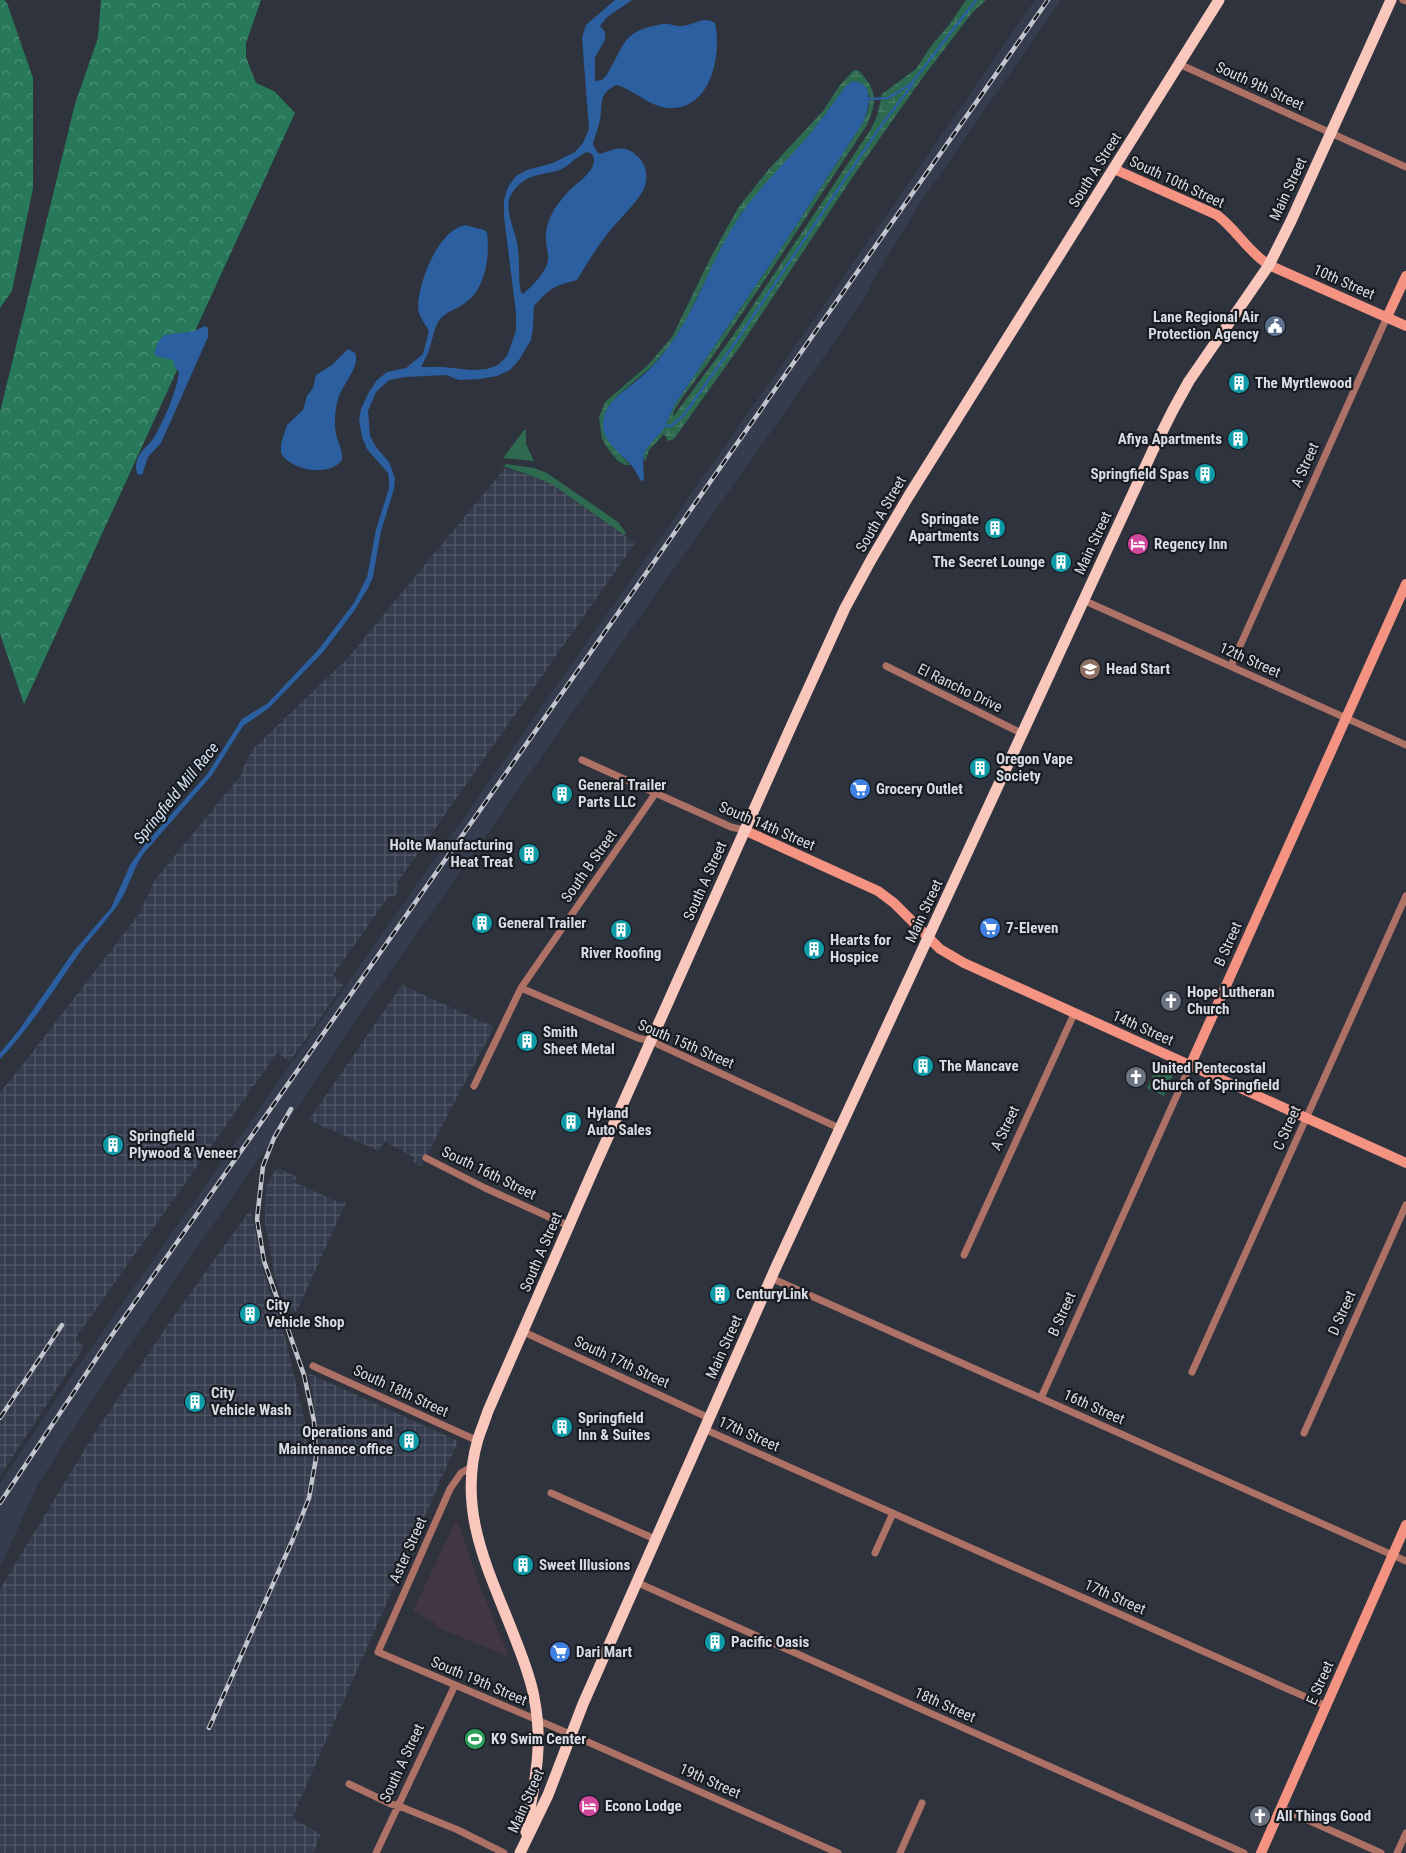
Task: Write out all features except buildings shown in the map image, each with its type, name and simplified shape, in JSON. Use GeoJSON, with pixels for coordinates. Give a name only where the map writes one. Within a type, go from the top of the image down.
{"type":"FeatureCollection","features":[{"type":"Feature","properties":{"kind":"main road","name":"South A Street"},"geometry":{"type":"LineString","coordinates":[[522,1849],[537,1773],[540,1746],[534,1696],[526,1667],[480,1550],[474,1522],[473,1466],[478,1441],[488,1411],[744,830],[846,608],[871,560],[908,497],[1219,0]]}},
{"type":"Feature","properties":{"kind":"main road","name":"Main Street"},"geometry":{"type":"LineString","coordinates":[[522,1849],[548,1795],[570,1734],[655,1538],[771,1278],[1083,600],[1173,410],[1210,350],[1269,265],[1391,0]]}},
{"type":"Feature","properties":{"kind":"street","name":"South 9th Street"},"geometry":{"type":"LineString","coordinates":[[1179,64],[1406,167]]}},
{"type":"Feature","properties":{"kind":"street","name":"South 10th Street"},"geometry":{"type":"LineString","coordinates":[[1114,169],[1217,215],[1257,257],[1269,265]]}},
{"type":"Feature","properties":{"kind":"street","name":"10th Street"},"geometry":{"type":"LineString","coordinates":[[1269,265],[1406,326]]}},
{"type":"Feature","properties":{"kind":"street","name":"A Street"},"geometry":{"type":"LineString","coordinates":[[1231,666],[1406,276]]}},
{"type":"Feature","properties":{"kind":"street","name":"B Street"},"geometry":{"type":"LineString","coordinates":[[1041,1398],[1406,584]]}},
{"type":"Feature","properties":{"kind":"street","name":"12th Street"},"geometry":{"type":"LineString","coordinates":[[1083,600],[1406,745]]}},
{"type":"Feature","properties":{"kind":"street","name":"El Rancho Drive"},"geometry":{"type":"LineString","coordinates":[[886,666],[1022,733]]}},
{"type":"Feature","properties":{"kind":"street","name":"South 14th Street"},"geometry":{"type":"LineString","coordinates":[[582,760],[731,827],[744,830],[878,891],[894,903],[928,938]]}},
{"type":"Feature","properties":{"kind":"street","name":"South B Street"},"geometry":{"type":"LineString","coordinates":[[474,1086],[521,988],[655,794]]}},
{"type":"Feature","properties":{"kind":"street","name":"C Street"},"geometry":{"type":"LineString","coordinates":[[1192,1372],[1406,896]]}},
{"type":"Feature","properties":{"kind":"street","name":"14th Street"},"geometry":{"type":"LineString","coordinates":[[928,938],[940,949],[964,963],[1406,1163]]}},
{"type":"Feature","properties":{"kind":"street","name":"South 15th Street"},"geometry":{"type":"LineString","coordinates":[[521,988],[622,1032],[651,1041],[839,1128]]}},
{"type":"Feature","properties":{"kind":"street","name":"A Street"},"geometry":{"type":"LineString","coordinates":[[964,1255],[1074,1014]]}},
{"type":"Feature","properties":{"kind":"street","name":"South 16th Street"},"geometry":{"type":"LineString","coordinates":[[426,1158],[485,1188],[569,1226]]}},
{"type":"Feature","properties":{"kind":"street","name":"D Street"},"geometry":{"type":"LineString","coordinates":[[1304,1432],[1406,1205]]}},
{"type":"Feature","properties":{"kind":"street","name":"16th Street"},"geometry":{"type":"LineString","coordinates":[[771,1278],[1406,1561]]}},
{"type":"Feature","properties":{"kind":"street","name":"South 17th Street"},"geometry":{"type":"LineString","coordinates":[[524,1332],[706,1424]]}},
{"type":"Feature","properties":{"kind":"street","name":"South 18th Street"},"geometry":{"type":"LineString","coordinates":[[313,1366],[478,1441]]}},
{"type":"Feature","properties":{"kind":"street","name":"17th Street"},"geometry":{"type":"LineString","coordinates":[[706,1424],[893,1513],[1326,1706]]}},
{"type":"Feature","properties":{"kind":"street","name":"Aster Street"},"geometry":{"type":"LineString","coordinates":[[378,1652],[450,1489],[461,1473],[473,1466]]}},
{"type":"Feature","properties":{"kind":"street"},"geometry":{"type":"LineString","coordinates":[[551,1492],[655,1538]]}},
{"type":"Feature","properties":{"kind":"street"},"geometry":{"type":"LineString","coordinates":[[875,1553],[893,1513]]}},
{"type":"Feature","properties":{"kind":"street","name":"E Street"},"geometry":{"type":"LineString","coordinates":[[1261,1853],[1406,1526]]}},
{"type":"Feature","properties":{"kind":"street","name":"18th Street"},"geometry":{"type":"LineString","coordinates":[[636,1582],[1244,1853]]}},
{"type":"Feature","properties":{"kind":"street","name":"South 19th Street"},"geometry":{"type":"LineString","coordinates":[[378,1652],[570,1734]]}},
{"type":"Feature","properties":{"kind":"street","name":"South A Street"},"geometry":{"type":"LineString","coordinates":[[376,1853],[455,1686]]}},
{"type":"Feature","properties":{"kind":"street","name":"19th Street"},"geometry":{"type":"LineString","coordinates":[[570,1734],[838,1853]]}},
{"type":"Feature","properties":{"kind":"street"},"geometry":{"type":"LineString","coordinates":[[349,1784],[391,1804],[458,1830],[504,1853]]}},
{"type":"Feature","properties":{"kind":"street"},"geometry":{"type":"LineString","coordinates":[[900,1853],[922,1803]]}},
{"type":"Feature","properties":{"kind":"street"},"geometry":{"type":"LineString","coordinates":[[1281,1808],[1381,1853]]}},
{"type":"Feature","properties":{"kind":"street"},"geometry":{"type":"LineString","coordinates":[[1397,1853],[1406,1833]]}},
{"type":"Feature","properties":{"kind":"shaded area"},"geometry":{"type":"Polygon","coordinates":[[[1035,0],[1061,0],[923,199],[879,270],[866,295],[814,371],[347,1033],[280,1134],[261,1155],[99,1390],[38,1484],[0,1568],[0,1484],[75,1371],[831,295],[1035,0]]]}},
{"type":"Feature","properties":{"kind":"shaded area"},"geometry":{"type":"Polygon","coordinates":[[[505,468],[535,477],[553,485],[635,543],[397,883],[399,891],[396,895],[388,897],[333,975],[343,985],[301,1046],[290,1061],[277,1053],[75,1339],[84,1347],[0,1476],[0,1092],[139,914],[155,880],[241,775],[247,759],[254,748],[347,659],[505,468]]]}},
{"type":"Feature","properties":{"kind":"shaded area"},"geometry":{"type":"Polygon","coordinates":[[[402,985],[494,1027],[421,1166],[413,1162],[415,1158],[384,1141],[379,1151],[309,1120],[402,985]]]}},
{"type":"Feature","properties":{"kind":"shaded area"},"geometry":{"type":"Polygon","coordinates":[[[277,1168],[297,1177],[294,1182],[338,1202],[346,1202],[297,1311],[288,1314],[275,1278],[265,1222],[266,1186],[277,1168]]]}},
{"type":"Feature","properties":{"kind":"shaded area"},"geometry":{"type":"Polygon","coordinates":[[[251,1209],[263,1271],[283,1329],[288,1350],[304,1418],[310,1457],[318,1460],[318,1434],[308,1373],[458,1441],[292,1818],[321,1834],[313,1853],[0,1853],[0,1589],[96,1431],[176,1313],[251,1209]]]}},
{"type":"Feature","properties":{"kind":"shaded area"},"geometry":{"type":"Polygon","coordinates":[[[455,1522],[458,1522],[480,1586],[509,1657],[434,1626],[435,1623],[413,1611],[455,1522]]]}},
{"type":"Feature","properties":{"kind":"green space"},"geometry":{"type":"Polygon","coordinates":[[[0,0],[4,0],[7,3],[33,78],[33,188],[12,291],[0,308],[0,0]]]}},
{"type":"Feature","properties":{"kind":"green space"},"geometry":{"type":"Polygon","coordinates":[[[101,0],[261,0],[246,43],[246,57],[256,83],[274,91],[295,113],[24,704],[0,634],[0,412],[75,104],[98,38],[101,0]]]}},
{"type":"Feature","properties":{"kind":"green space"},"geometry":{"type":"Polygon","coordinates":[[[966,0],[986,0],[972,13],[923,77],[854,175],[743,342],[674,439],[668,441],[664,434],[649,450],[645,462],[644,457],[647,448],[665,426],[675,404],[782,247],[862,124],[868,111],[870,96],[859,82],[853,81],[846,86],[811,133],[743,211],[723,244],[686,320],[672,343],[651,367],[618,395],[607,408],[603,422],[611,444],[630,465],[625,465],[618,461],[602,439],[599,417],[605,402],[648,365],[672,337],[711,257],[738,208],[769,169],[823,111],[840,85],[854,70],[859,71],[870,84],[874,96],[873,109],[867,125],[766,278],[682,398],[674,411],[673,417],[732,337],[871,129],[877,116],[882,94],[916,69],[966,0]]]}},
{"type":"Feature","properties":{"kind":"green space"},"geometry":{"type":"Polygon","coordinates":[[[524,430],[526,430],[526,444],[534,461],[503,458],[524,430]]]}},
{"type":"Feature","properties":{"kind":"green space"},"geometry":{"type":"Polygon","coordinates":[[[507,464],[534,468],[547,473],[618,522],[626,533],[624,535],[553,485],[503,466],[507,464]]]}},
{"type":"Feature","properties":{"kind":"green space"},"geometry":{"type":"Polygon","coordinates":[[[1158,1065],[1174,1072],[1164,1096],[1147,1088],[1158,1065]]]}},
{"type":"Feature","properties":{"kind":"water"},"geometry":{"type":"Polygon","coordinates":[[[615,0],[632,0],[607,17],[600,26],[605,32],[605,40],[595,57],[595,81],[602,80],[606,76],[621,48],[631,35],[649,27],[663,24],[680,26],[703,20],[711,21],[715,23],[717,50],[715,65],[710,79],[704,91],[683,107],[661,107],[616,85],[606,92],[602,100],[600,120],[593,144],[600,154],[619,148],[632,152],[644,165],[646,173],[645,186],[634,203],[600,243],[577,280],[552,288],[534,306],[531,340],[519,360],[510,370],[497,376],[479,379],[459,380],[446,375],[405,377],[389,380],[376,392],[368,411],[370,436],[376,447],[389,462],[395,478],[394,489],[381,531],[373,577],[368,588],[354,611],[323,652],[269,708],[243,726],[212,775],[144,853],[118,905],[82,949],[33,1020],[0,1059],[0,1053],[19,1030],[74,951],[111,908],[130,865],[145,844],[208,773],[242,719],[267,704],[319,649],[354,603],[367,577],[376,530],[389,488],[388,473],[367,449],[362,437],[359,420],[361,409],[377,380],[387,372],[406,368],[423,354],[429,331],[420,316],[418,307],[425,273],[445,238],[463,225],[487,232],[488,251],[485,271],[478,289],[472,297],[439,320],[421,367],[487,369],[498,365],[507,356],[516,331],[516,313],[504,217],[504,200],[508,187],[516,176],[527,170],[553,163],[575,152],[583,143],[589,129],[582,38],[586,25],[615,0]],[[587,152],[562,169],[527,179],[511,195],[508,206],[519,254],[520,287],[523,294],[531,287],[547,265],[546,232],[551,216],[566,195],[590,170],[594,160],[592,154],[587,152]]]}},
{"type":"Feature","properties":{"kind":"water"},"geometry":{"type":"Polygon","coordinates":[[[853,81],[865,86],[868,92],[867,112],[862,124],[782,247],[675,404],[663,430],[645,451],[643,460],[644,480],[641,481],[632,467],[612,446],[605,435],[603,422],[607,409],[615,399],[653,366],[674,340],[693,307],[726,238],[743,211],[767,181],[808,136],[846,86],[853,81]]]}},
{"type":"Feature","properties":{"kind":"water"},"geometry":{"type":"Polygon","coordinates":[[[205,326],[208,328],[208,337],[161,443],[148,457],[142,475],[137,474],[136,467],[139,456],[153,439],[163,420],[178,379],[179,372],[173,360],[156,356],[154,353],[158,342],[164,335],[194,331],[205,326]]]}},
{"type":"Feature","properties":{"kind":"water"},"geometry":{"type":"Polygon","coordinates":[[[348,349],[355,353],[355,364],[338,399],[335,416],[336,434],[342,460],[329,469],[311,470],[302,468],[286,459],[281,453],[281,444],[287,425],[303,410],[307,396],[313,388],[316,375],[332,365],[348,349]]]}},
{"type":"Feature","properties":{"kind":"waterway"},"geometry":{"type":"LineString","coordinates":[[869,99],[888,98],[911,84],[976,0]]}},
{"type":"Feature","properties":{"kind":"waterway"},"geometry":{"type":"LineString","coordinates":[[663,425],[671,426],[683,416],[737,340],[878,130],[912,85]]}},
{"type":"Feature","properties":{"kind":"railway"},"geometry":{"type":"LineString","coordinates":[[0,1503],[112,1335],[1048,0]]}},
{"type":"Feature","properties":{"kind":"railway"},"geometry":{"type":"LineString","coordinates":[[209,1728],[293,1539],[309,1498],[316,1458],[314,1421],[304,1375],[264,1261],[257,1219],[263,1166],[274,1138],[291,1109]]}},
{"type":"Feature","properties":{"kind":"railway"},"geometry":{"type":"LineString","coordinates":[[0,1418],[62,1325]]}},
{"type":"Feature","properties":{"kind":"place","name":"Lane Regional Air Protection Agency"},"geometry":{"type":"Point","coordinates":[1275,326]}},
{"type":"Feature","properties":{"kind":"place","name":"The Myrtlewood"},"geometry":{"type":"Point","coordinates":[1239,383]}},
{"type":"Feature","properties":{"kind":"place","name":"Afiya Apartments"},"geometry":{"type":"Point","coordinates":[1238,439]}},
{"type":"Feature","properties":{"kind":"place","name":"Springfield Spas"},"geometry":{"type":"Point","coordinates":[1205,474]}},
{"type":"Feature","properties":{"kind":"place","name":"Springate Apartments"},"geometry":{"type":"Point","coordinates":[995,528]}},
{"type":"Feature","properties":{"kind":"place","name":"Regency Inn"},"geometry":{"type":"Point","coordinates":[1138,544]}},
{"type":"Feature","properties":{"kind":"place","name":"The Secret Lounge"},"geometry":{"type":"Point","coordinates":[1061,562]}},
{"type":"Feature","properties":{"kind":"place","name":"Head Start"},"geometry":{"type":"Point","coordinates":[1090,669]}},
{"type":"Feature","properties":{"kind":"place","name":"Oregon Vape Society"},"geometry":{"type":"Point","coordinates":[980,768]}},
{"type":"Feature","properties":{"kind":"place","name":"Grocery Outlet"},"geometry":{"type":"Point","coordinates":[860,789]}},
{"type":"Feature","properties":{"kind":"place","name":"General Trailer Parts LLC"},"geometry":{"type":"Point","coordinates":[562,794]}},
{"type":"Feature","properties":{"kind":"place","name":"Holte Manufacturing Heat Treat"},"geometry":{"type":"Point","coordinates":[529,854]}},
{"type":"Feature","properties":{"kind":"place","name":"General Trailer"},"geometry":{"type":"Point","coordinates":[482,923]}},
{"type":"Feature","properties":{"kind":"place","name":"7-Eleven"},"geometry":{"type":"Point","coordinates":[990,928]}},
{"type":"Feature","properties":{"kind":"place","name":"River Roofing"},"geometry":{"type":"Point","coordinates":[621,930]}},
{"type":"Feature","properties":{"kind":"place","name":"Hearts for Hospice"},"geometry":{"type":"Point","coordinates":[814,949]}},
{"type":"Feature","properties":{"kind":"place","name":"Hope Lutheran Church"},"geometry":{"type":"Point","coordinates":[1171,1001]}},
{"type":"Feature","properties":{"kind":"place","name":"Smith Sheet Metal"},"geometry":{"type":"Point","coordinates":[527,1041]}},
{"type":"Feature","properties":{"kind":"place","name":"The Mancave"},"geometry":{"type":"Point","coordinates":[923,1066]}},
{"type":"Feature","properties":{"kind":"place","name":"United Pentecostal Church of Springfield"},"geometry":{"type":"Point","coordinates":[1136,1077]}},
{"type":"Feature","properties":{"kind":"place","name":"Hyland Auto Sales"},"geometry":{"type":"Point","coordinates":[571,1122]}},
{"type":"Feature","properties":{"kind":"place","name":"Springfield Plywood & Veneer"},"geometry":{"type":"Point","coordinates":[113,1145]}},
{"type":"Feature","properties":{"kind":"place","name":"CenturyLink"},"geometry":{"type":"Point","coordinates":[720,1294]}},
{"type":"Feature","properties":{"kind":"place","name":"City Vehicle Shop"},"geometry":{"type":"Point","coordinates":[250,1314]}},
{"type":"Feature","properties":{"kind":"place","name":"City Vehicle Wash"},"geometry":{"type":"Point","coordinates":[195,1402]}},
{"type":"Feature","properties":{"kind":"place","name":"Springfield Inn & Suites"},"geometry":{"type":"Point","coordinates":[562,1427]}},
{"type":"Feature","properties":{"kind":"place","name":"Operations and Maintenance office"},"geometry":{"type":"Point","coordinates":[409,1441]}},
{"type":"Feature","properties":{"kind":"place","name":"Sweet Illusions"},"geometry":{"type":"Point","coordinates":[523,1565]}},
{"type":"Feature","properties":{"kind":"place","name":"Pacific Oasis"},"geometry":{"type":"Point","coordinates":[715,1642]}},
{"type":"Feature","properties":{"kind":"place","name":"Dari Mart"},"geometry":{"type":"Point","coordinates":[560,1652]}},
{"type":"Feature","properties":{"kind":"place","name":"K9 Swim Center"},"geometry":{"type":"Point","coordinates":[475,1739]}},
{"type":"Feature","properties":{"kind":"place","name":"Econo Lodge"},"geometry":{"type":"Point","coordinates":[589,1806]}},
{"type":"Feature","properties":{"kind":"place","name":"All Things Good"},"geometry":{"type":"Point","coordinates":[1260,1816]}},
{"type":"Feature","properties":{"kind":"water label","name":"Springfield Mill Race"},"geometry":{"type":"Point","coordinates":[176,793]}}]}
